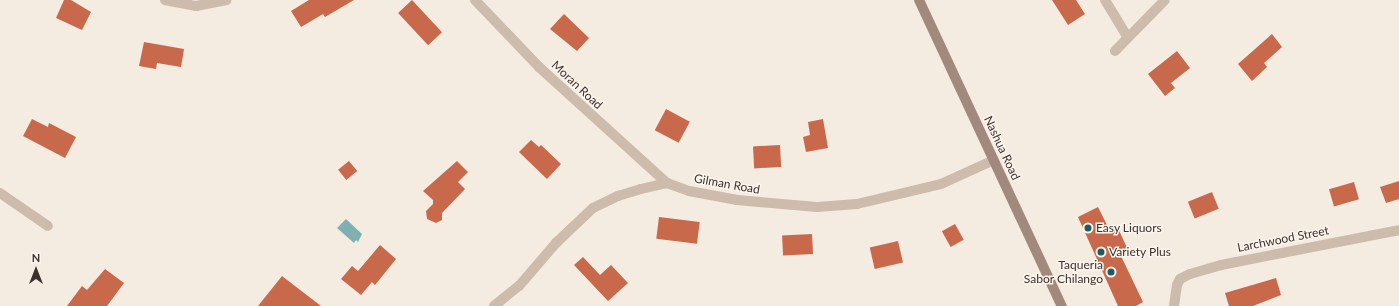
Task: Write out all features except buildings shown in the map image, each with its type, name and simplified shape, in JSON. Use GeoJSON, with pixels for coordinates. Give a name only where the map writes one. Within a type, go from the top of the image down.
{"type":"FeatureCollection","features":[{"type":"Feature","properties":{"kind":"main road","name":"Nashua Road"},"geometry":{"type":"LineString","coordinates":[[919,0],[1062,306]]}},
{"type":"Feature","properties":{"kind":"street"},"geometry":{"type":"LineString","coordinates":[[165,0],[196,6],[226,0]]}},
{"type":"Feature","properties":{"kind":"street","name":"Moran Road"},"geometry":{"type":"LineString","coordinates":[[475,0],[539,67],[667,183]]}},
{"type":"Feature","properties":{"kind":"street"},"geometry":{"type":"LineString","coordinates":[[1105,0],[1128,38]]}},
{"type":"Feature","properties":{"kind":"street"},"geometry":{"type":"LineString","coordinates":[[1115,51],[1165,0]]}},
{"type":"Feature","properties":{"kind":"street","name":"Gilman Road"},"geometry":{"type":"LineString","coordinates":[[667,183],[689,191],[737,200],[830,206],[890,198],[941,184],[994,160]]}},
{"type":"Feature","properties":{"kind":"street"},"geometry":{"type":"LineString","coordinates":[[497,305],[519,286],[556,243],[593,208],[618,196],[667,183]]}},
{"type":"Feature","properties":{"kind":"street"},"geometry":{"type":"LineString","coordinates":[[0,193],[48,226]]}},
{"type":"Feature","properties":{"kind":"street","name":"Larchwood Street"},"geometry":{"type":"LineString","coordinates":[[1174,306],[1177,284],[1184,276],[1221,265],[1399,230]]}},
{"type":"Feature","properties":{"kind":"water"},"geometry":{"type":"Polygon","coordinates":[[[346,219],[362,234],[358,242],[356,240],[354,243],[337,228],[346,219]]]}},
{"type":"Feature","properties":{"kind":"place","name":"Easy Liquors"},"geometry":{"type":"Point","coordinates":[1088,228]}},
{"type":"Feature","properties":{"kind":"place","name":"Variety Plus"},"geometry":{"type":"Point","coordinates":[1101,252]}},
{"type":"Feature","properties":{"kind":"place","name":"Taqueria Sabor Chilango"},"geometry":{"type":"Point","coordinates":[1111,272]}}]}
